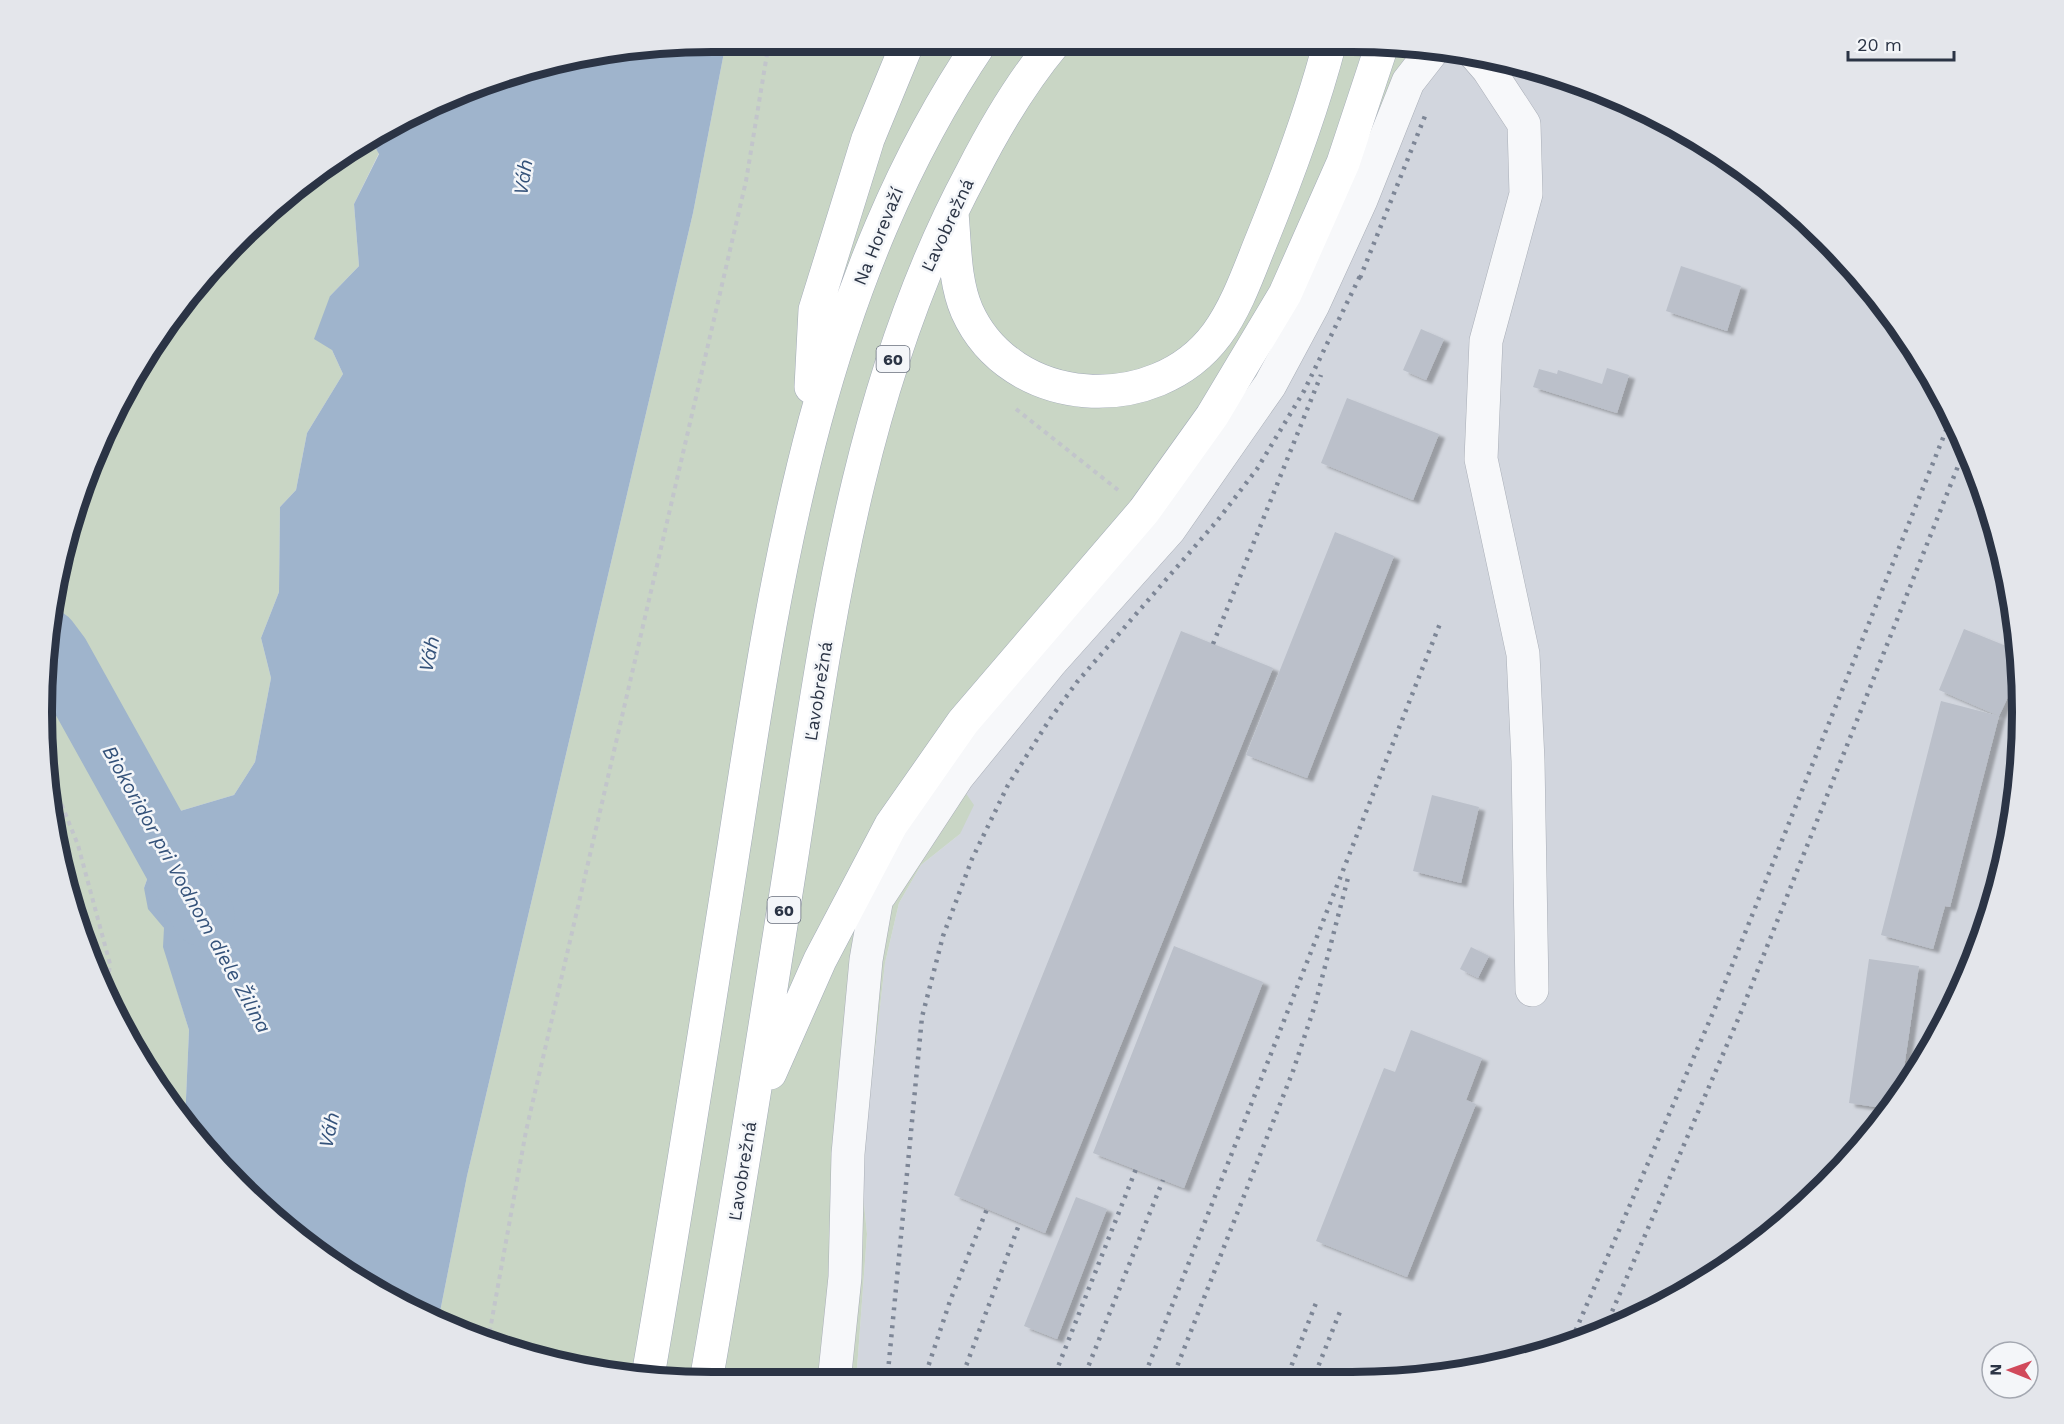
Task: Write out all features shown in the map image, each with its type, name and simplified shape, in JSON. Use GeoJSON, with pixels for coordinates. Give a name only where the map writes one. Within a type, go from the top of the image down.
{"type":"FeatureCollection","features":[{"type":"Feature","properties":{"kind":"main road"},"geometry":{"type":"LineString","coordinates":[[649,1368],[672,1241],[757,698],[783,555],[807,445],[815,310],[868,139],[904,52]]}},
{"type":"Feature","properties":{"kind":"main road","name":"Na Horevaží"},"geometry":{"type":"LineString","coordinates":[[807,445],[851,303],[895,191],[946,94],[974,52]]}},
{"type":"Feature","properties":{"kind":"main road","name":"Ľavobrežná"},"geometry":{"type":"LineString","coordinates":[[708,1372],[752,1113],[817,696],[857,490],[897,347],[924,271],[952,209],[995,129],[1048,52]]}},
{"type":"Feature","properties":{"kind":"main road"},"geometry":{"type":"LineString","coordinates":[[952,209],[957,273],[967,311],[987,344],[1017,371],[1052,387],[1101,393],[1147,385],[1188,365],[1217,334],[1222,325],[1242,287],[1288,176],[1319,86],[1328,52]]}},
{"type":"Feature","properties":{"kind":"main road"},"geometry":{"type":"LineString","coordinates":[[752,1113],[820,960],[891,825],[963,722],[1144,511],[1212,416],[1285,294],[1343,163],[1368,95],[1380,53]]}},
{"type":"Feature","properties":{"kind":"lane"},"geometry":{"type":"LineString","coordinates":[[835,1372],[845,1277],[848,1154],[859,1031],[866,960],[880,891],[958,777],[1050,663],[1169,530],[1270,385],[1313,305],[1361,200],[1408,82],[1428,57]]}},
{"type":"Feature","properties":{"kind":"lane"},"geometry":{"type":"LineString","coordinates":[[1485,66],[1524,124],[1526,194],[1486,341],[1481,459],[1523,654],[1532,990]]}},
{"type":"Feature","properties":{"kind":"path"},"geometry":{"type":"LineString","coordinates":[[490,1333],[526,1131],[743,192],[767,52]]}},
{"type":"Feature","properties":{"kind":"path"},"geometry":{"type":"LineString","coordinates":[[1012,406],[1127,497]]}},
{"type":"Feature","properties":{"kind":"path"},"geometry":{"type":"LineString","coordinates":[[58,795],[78,845],[110,964],[108,976]]}},
{"type":"Feature","properties":{"kind":"shaded area"},"geometry":{"type":"Polygon","coordinates":[[[1420,56],[1481,65],[1523,75],[1564,87],[1604,103],[1682,141],[1753,189],[1787,216],[1848,277],[1900,346],[1923,382],[1943,420],[1977,500],[1999,583],[2006,626],[2012,712],[2006,798],[1999,841],[1977,924],[1961,964],[1923,1042],[1900,1078],[1848,1147],[1818,1178],[1787,1208],[1718,1260],[1682,1283],[1604,1321],[1564,1337],[1481,1359],[1438,1366],[1352,1372],[857,1372],[867,1234],[861,1173],[885,963],[899,903],[921,865],[960,834],[965,792],[1420,56]]]}},
{"type":"Feature","properties":{"kind":"green space"},"geometry":{"type":"Polygon","coordinates":[[[724,52],[1352,52],[1422,57],[1363,226],[1058,671],[965,792],[974,805],[960,834],[921,865],[899,903],[885,963],[861,1173],[867,1234],[857,1372],[712,1372],[626,1366],[541,1349],[500,1337],[440,1312],[467,1176],[693,213],[724,52]]]}},
{"type":"Feature","properties":{"kind":"green space"},"geometry":{"type":"Polygon","coordinates":[[[374,146],[379,153],[354,204],[359,266],[330,296],[332,350],[343,374],[307,433],[296,490],[280,507],[279,592],[261,638],[271,678],[255,762],[234,795],[170,814],[144,888],[164,928],[164,947],[189,1030],[186,1108],[141,1042],[121,1004],[87,924],[65,841],[58,798],[52,712],[58,626],[65,583],[87,500],[103,460],[141,382],[164,346],[216,277],[277,216],[311,189],[374,146]]]}},
{"type":"Feature","properties":{"kind":"water","name":"Váh"},"geometry":{"type":"Polygon","coordinates":[[[724,52],[693,213],[467,1176],[440,1312],[382,1283],[311,1235],[277,1208],[216,1147],[186,1108],[189,1030],[163,947],[164,928],[148,909],[144,888],[170,814],[234,795],[255,762],[271,678],[261,638],[279,592],[280,507],[296,490],[307,433],[343,374],[332,350],[314,339],[330,296],[359,266],[354,204],[379,154],[374,146],[382,141],[420,121],[500,87],[583,65],[626,58],[724,52]]]}},
{"type":"Feature","properties":{"kind":"building"},"geometry":{"type":"Polygon","coordinates":[[[1681,266],[1741,286],[1727,331],[1666,311],[1681,266]]]}},
{"type":"Feature","properties":{"kind":"building"},"geometry":{"type":"Polygon","coordinates":[[[1421,329],[1444,339],[1426,380],[1403,370],[1421,329]]]}},
{"type":"Feature","properties":{"kind":"building"},"geometry":{"type":"Polygon","coordinates":[[[1607,368],[1629,375],[1617,413],[1533,387],[1539,369],[1557,374],[1558,370],[1602,384],[1607,368]]]}},
{"type":"Feature","properties":{"kind":"building"},"geometry":{"type":"Polygon","coordinates":[[[1347,398],[1439,434],[1413,500],[1321,463],[1347,398]]]}},
{"type":"Feature","properties":{"kind":"building"},"geometry":{"type":"Polygon","coordinates":[[[1335,532],[1394,556],[1307,778],[1246,755],[1335,532]]]}},
{"type":"Feature","properties":{"kind":"building"},"geometry":{"type":"Polygon","coordinates":[[[1964,629],[2008,647],[2011,691],[1999,716],[1939,690],[1964,629]]]}},
{"type":"Feature","properties":{"kind":"building"},"geometry":{"type":"Polygon","coordinates":[[[1181,631],[1273,668],[1045,1233],[954,1195],[1181,631]]]}},
{"type":"Feature","properties":{"kind":"building"},"geometry":{"type":"Polygon","coordinates":[[[1941,701],[1999,716],[1950,907],[1945,906],[1933,949],[1881,935],[1941,701]]]}},
{"type":"Feature","properties":{"kind":"building"},"geometry":{"type":"Polygon","coordinates":[[[1432,795],[1479,807],[1461,883],[1413,871],[1432,795]]]}},
{"type":"Feature","properties":{"kind":"building"},"geometry":{"type":"Polygon","coordinates":[[[1174,946],[1263,982],[1184,1188],[1093,1153],[1174,946]]]}},
{"type":"Feature","properties":{"kind":"building"},"geometry":{"type":"Polygon","coordinates":[[[1471,947],[1489,956],[1478,978],[1460,969],[1471,947]]]}},
{"type":"Feature","properties":{"kind":"building"},"geometry":{"type":"Polygon","coordinates":[[[1869,959],[1919,966],[1903,1073],[1879,1107],[1849,1103],[1869,959]]]}},
{"type":"Feature","properties":{"kind":"building"},"geometry":{"type":"Polygon","coordinates":[[[1411,1030],[1482,1058],[1466,1100],[1476,1104],[1407,1277],[1316,1241],[1384,1068],[1395,1072],[1411,1030]]]}},
{"type":"Feature","properties":{"kind":"building"},"geometry":{"type":"Polygon","coordinates":[[[1076,1197],[1107,1209],[1057,1339],[1024,1326],[1076,1197]]]}},
{"type":"Feature","properties":{"kind":"waterway","name":"Biokoridor pri Vodnom diele Žilina"},"geometry":{"type":"LineString","coordinates":[[56,652],[203,915]]}},
{"type":"Feature","properties":{"kind":"railway"},"geometry":{"type":"LineString","coordinates":[[1360,278],[1425,116]]}},
{"type":"Feature","properties":{"kind":"railway"},"geometry":{"type":"LineString","coordinates":[[888,1372],[922,1017],[943,936],[972,859],[1008,785],[1050,719],[1077,682],[1217,521],[1257,469],[1304,391],[1362,272]]}},
{"type":"Feature","properties":{"kind":"railway"},"geometry":{"type":"LineString","coordinates":[[1213,644],[1321,375]]}},
{"type":"Feature","properties":{"kind":"railway"},"geometry":{"type":"LineString","coordinates":[[1575,1333],[1715,1008],[1947,428]]}},
{"type":"Feature","properties":{"kind":"railway"},"geometry":{"type":"LineString","coordinates":[[1609,1319],[1739,1017],[1961,459]]}},
{"type":"Feature","properties":{"kind":"railway"},"geometry":{"type":"LineString","coordinates":[[1146,1372],[1441,621]]}},
{"type":"Feature","properties":{"kind":"railway"},"geometry":{"type":"LineString","coordinates":[[1175,1372],[1293,1071],[1315,1005],[1349,874]]}},
{"type":"Feature","properties":{"kind":"railway"},"geometry":{"type":"LineString","coordinates":[[1056,1372],[1136,1169]]}},
{"type":"Feature","properties":{"kind":"railway"},"geometry":{"type":"LineString","coordinates":[[1086,1372],[1163,1180]]}},
{"type":"Feature","properties":{"kind":"railway"},"geometry":{"type":"LineString","coordinates":[[926,1372],[950,1301],[987,1209]]}},
{"type":"Feature","properties":{"kind":"railway"},"geometry":{"type":"LineString","coordinates":[[964,1372],[1020,1222]]}},
{"type":"Feature","properties":{"kind":"railway"},"geometry":{"type":"LineString","coordinates":[[1289,1372],[1316,1303]]}},
{"type":"Feature","properties":{"kind":"railway"},"geometry":{"type":"LineString","coordinates":[[1316,1372],[1341,1309]]}}]}
